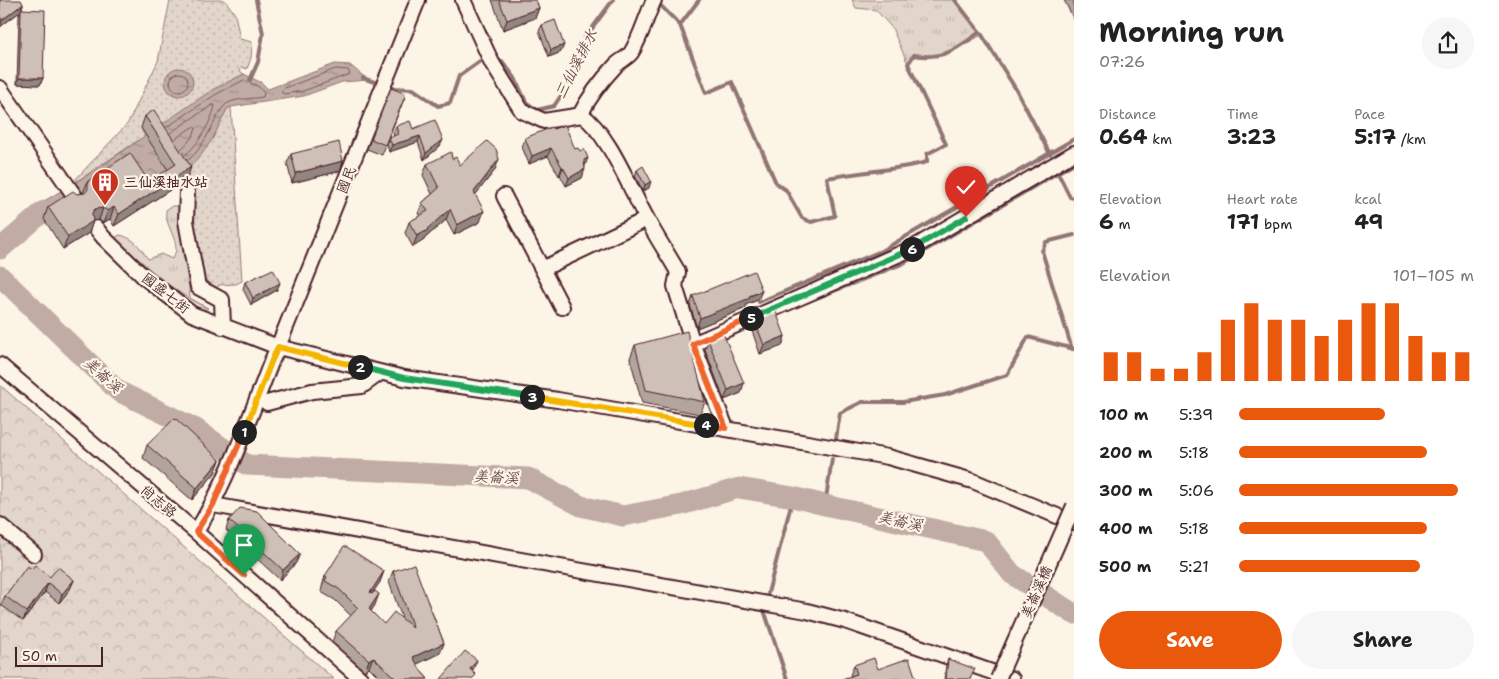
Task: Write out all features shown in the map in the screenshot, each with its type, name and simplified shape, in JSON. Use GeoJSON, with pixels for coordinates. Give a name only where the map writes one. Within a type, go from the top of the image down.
{"type":"FeatureCollection","features":[{"type":"Feature","properties":{"kind":"street","name":"國民"},"geometry":{"type":"LineString","coordinates":[[196,532],[213,505],[227,473],[418,0]]}},
{"type":"Feature","properties":{"kind":"street"},"geometry":{"type":"LineString","coordinates":[[463,0],[492,63],[522,110],[544,121],[582,115],[591,121],[597,129],[624,173],[647,219],[678,272],[674,286],[693,344],[726,428]]}},
{"type":"Feature","properties":{"kind":"street"},"geometry":{"type":"LineString","coordinates":[[580,115],[608,75],[618,63],[629,55],[638,40],[654,0]]}},
{"type":"Feature","properties":{"kind":"street"},"geometry":{"type":"LineString","coordinates":[[0,88],[76,198]]}},
{"type":"Feature","properties":{"kind":"street"},"geometry":{"type":"LineString","coordinates":[[693,344],[911,249],[1074,153]]}},
{"type":"Feature","properties":{"kind":"street"},"geometry":{"type":"LineString","coordinates":[[187,192],[186,221],[198,287],[222,300],[223,327]]}},
{"type":"Feature","properties":{"kind":"street"},"geometry":{"type":"LineString","coordinates":[[504,196],[562,307]]}},
{"type":"Feature","properties":{"kind":"street"},"geometry":{"type":"LineString","coordinates":[[542,269],[647,219]]}},
{"type":"Feature","properties":{"kind":"street","name":"國盛七街"},"geometry":{"type":"LineString","coordinates":[[96,228],[145,278],[192,314],[278,347],[404,378],[558,400],[888,457],[973,481],[1074,524]]}},
{"type":"Feature","properties":{"kind":"street","name":"尚志路"},"geometry":{"type":"LineString","coordinates":[[0,365],[196,532],[361,679]]}},
{"type":"Feature","properties":{"kind":"street"},"geometry":{"type":"LineString","coordinates":[[267,403],[312,391],[362,386],[380,373]]}},
{"type":"Feature","properties":{"kind":"street"},"geometry":{"type":"LineString","coordinates":[[213,505],[807,611],[845,621],[1012,679]]}},
{"type":"Feature","properties":{"kind":"street","name":"美崙溪橋"},"geometry":{"type":"LineString","coordinates":[[998,679],[1074,506]]}},
{"type":"Feature","properties":{"kind":"street"},"geometry":{"type":"LineString","coordinates":[[0,525],[34,554]]}},
{"type":"Feature","properties":{"kind":"green space"},"geometry":{"type":"Polygon","coordinates":[[[170,0],[225,0],[235,14],[240,39],[252,42],[251,58],[247,69],[242,67],[240,71],[244,74],[212,90],[155,130],[141,128],[145,136],[74,183],[128,123],[158,61],[170,0]]]}},
{"type":"Feature","properties":{"kind":"green space"},"geometry":{"type":"Polygon","coordinates":[[[852,0],[955,0],[982,35],[941,54],[914,55],[908,64],[892,28],[876,10],[856,8],[852,0]]]}},
{"type":"Feature","properties":{"kind":"green space"},"geometry":{"type":"Polygon","coordinates":[[[231,107],[242,281],[236,284],[219,285],[217,288],[209,283],[199,272],[192,205],[193,187],[181,171],[195,162],[213,137],[227,109],[231,107]]]}},
{"type":"Feature","properties":{"kind":"green space"},"geometry":{"type":"Polygon","coordinates":[[[172,206],[178,206],[182,210],[190,298],[207,309],[169,285],[114,238],[120,235],[129,238],[148,259],[161,254],[172,259],[176,246],[167,220],[166,210],[172,206]]]}},
{"type":"Feature","properties":{"kind":"green space"},"geometry":{"type":"Polygon","coordinates":[[[0,385],[288,639],[334,679],[0,679],[0,385]]]}},
{"type":"Feature","properties":{"kind":"water"},"geometry":{"type":"Polygon","coordinates":[[[335,64],[350,65],[368,80],[342,82],[304,96],[231,107],[227,109],[213,138],[195,162],[146,196],[90,189],[40,220],[34,207],[88,175],[212,90],[244,74],[262,83],[268,89],[335,64]]]}},
{"type":"Feature","properties":{"kind":"water"},"geometry":{"type":"Polygon","coordinates":[[[179,68],[189,72],[193,82],[189,92],[179,96],[169,92],[165,82],[169,72],[179,68]]]}},
{"type":"Feature","properties":{"kind":"building"},"geometry":{"type":"Polygon","coordinates":[[[0,0],[21,0],[23,4],[2,20],[0,17],[0,0]]]}},
{"type":"Feature","properties":{"kind":"building"},"geometry":{"type":"Polygon","coordinates":[[[499,0],[536,0],[539,8],[507,20],[499,0]]]}},
{"type":"Feature","properties":{"kind":"building"},"geometry":{"type":"Polygon","coordinates":[[[21,9],[45,10],[43,78],[19,78],[21,9]]]}},
{"type":"Feature","properties":{"kind":"building"},"geometry":{"type":"Polygon","coordinates":[[[555,20],[564,45],[551,50],[542,25],[555,20]]]}},
{"type":"Feature","properties":{"kind":"building"},"geometry":{"type":"Polygon","coordinates":[[[391,88],[406,94],[385,145],[371,139],[391,88]]]}},
{"type":"Feature","properties":{"kind":"building"},"geometry":{"type":"Polygon","coordinates":[[[154,110],[191,167],[119,214],[114,207],[108,211],[103,208],[95,209],[92,213],[93,221],[68,237],[48,207],[73,191],[77,194],[85,193],[88,189],[88,181],[130,153],[149,182],[176,164],[145,116],[154,110]]]}},
{"type":"Feature","properties":{"kind":"building"},"geometry":{"type":"Polygon","coordinates":[[[435,120],[443,140],[426,153],[420,136],[392,145],[389,138],[398,134],[396,126],[410,121],[413,129],[435,120]]]}},
{"type":"Feature","properties":{"kind":"building"},"geometry":{"type":"Polygon","coordinates":[[[565,125],[575,149],[578,148],[580,151],[584,149],[588,158],[584,160],[585,169],[569,178],[551,148],[532,156],[525,138],[552,127],[553,129],[565,125]]]}},
{"type":"Feature","properties":{"kind":"building"},"geometry":{"type":"Polygon","coordinates":[[[487,141],[496,149],[499,159],[474,192],[484,211],[457,225],[450,209],[428,230],[417,236],[409,222],[428,211],[422,203],[439,188],[427,164],[451,152],[452,159],[456,157],[460,165],[487,141]]]}},
{"type":"Feature","properties":{"kind":"building"},"geometry":{"type":"Polygon","coordinates":[[[339,142],[343,161],[296,173],[291,154],[339,142]]]}},
{"type":"Feature","properties":{"kind":"building"},"geometry":{"type":"Polygon","coordinates":[[[643,166],[651,181],[645,185],[637,170],[643,166]]]}},
{"type":"Feature","properties":{"kind":"building"},"geometry":{"type":"Polygon","coordinates":[[[273,269],[280,283],[253,298],[245,282],[273,269]]]}},
{"type":"Feature","properties":{"kind":"building"},"geometry":{"type":"Polygon","coordinates":[[[754,271],[762,291],[749,296],[750,298],[700,318],[693,296],[754,271]]]}},
{"type":"Feature","properties":{"kind":"building"},"geometry":{"type":"Polygon","coordinates":[[[775,309],[785,336],[764,345],[754,319],[775,309]]]}},
{"type":"Feature","properties":{"kind":"building"},"geometry":{"type":"Polygon","coordinates":[[[687,331],[705,402],[646,390],[635,345],[687,331]]]}},
{"type":"Feature","properties":{"kind":"building"},"geometry":{"type":"Polygon","coordinates":[[[723,333],[744,383],[728,390],[708,340],[723,333]]]}},
{"type":"Feature","properties":{"kind":"building"},"geometry":{"type":"Polygon","coordinates":[[[175,418],[220,460],[197,488],[147,445],[175,418]]]}},
{"type":"Feature","properties":{"kind":"building"},"geometry":{"type":"Polygon","coordinates":[[[240,508],[257,511],[300,554],[283,570],[229,520],[240,508]]]}},
{"type":"Feature","properties":{"kind":"building"},"geometry":{"type":"Polygon","coordinates":[[[344,546],[384,571],[370,593],[372,594],[375,591],[379,594],[369,609],[384,624],[394,612],[413,628],[393,571],[414,564],[444,643],[413,657],[428,679],[396,679],[373,657],[369,660],[336,631],[358,608],[339,589],[325,581],[327,577],[325,576],[344,546]]]}},
{"type":"Feature","properties":{"kind":"building"},"geometry":{"type":"Polygon","coordinates":[[[35,565],[50,577],[58,567],[74,580],[62,594],[48,583],[27,612],[5,596],[27,566],[32,569],[35,565]]]}},
{"type":"Feature","properties":{"kind":"building"},"geometry":{"type":"Polygon","coordinates":[[[465,651],[477,660],[470,669],[476,675],[472,679],[441,679],[465,651]]]}},
{"type":"Feature","properties":{"kind":"building"},"geometry":{"type":"Polygon","coordinates":[[[874,658],[878,669],[909,658],[916,679],[842,679],[857,674],[854,665],[874,658]]]}},
{"type":"Feature","properties":{"kind":"building"},"geometry":{"type":"Polygon","coordinates":[[[948,659],[975,669],[970,679],[946,679],[948,659]]]}},
{"type":"Feature","properties":{"kind":"waterway","name":"三仙溪排水"},"geometry":{"type":"LineString","coordinates":[[250,80],[258,62],[263,34],[256,0]]}},
{"type":"Feature","properties":{"kind":"waterway","name":"三仙溪排水"},"geometry":{"type":"LineString","coordinates":[[495,60],[502,61],[515,78],[526,102],[537,110],[554,106],[566,88],[585,38],[613,0]]}},
{"type":"Feature","properties":{"kind":"waterway"},"geometry":{"type":"LineString","coordinates":[[680,25],[699,0]]}},
{"type":"Feature","properties":{"kind":"waterway"},"geometry":{"type":"LineString","coordinates":[[955,0],[982,35],[1017,91],[1050,154]]}},
{"type":"Feature","properties":{"kind":"waterway"},"geometry":{"type":"LineString","coordinates":[[657,2],[680,25],[706,93],[732,82],[776,183],[786,190],[802,218],[811,222],[835,216],[827,178],[927,162],[927,154],[946,144],[908,64],[914,55],[934,56],[950,52],[980,32]]}},
{"type":"Feature","properties":{"kind":"waterway","name":"三仙溪排水"},"geometry":{"type":"LineString","coordinates":[[392,88],[413,89],[438,106],[450,103],[459,76],[480,61]]}},
{"type":"Feature","properties":{"kind":"waterway","name":"三仙溪排水"},"geometry":{"type":"LineString","coordinates":[[363,78],[380,84]]}},
{"type":"Feature","properties":{"kind":"waterway"},"geometry":{"type":"LineString","coordinates":[[759,302],[881,251],[1074,139]]}},
{"type":"Feature","properties":{"kind":"waterway"},"geometry":{"type":"LineString","coordinates":[[804,303],[902,264],[1074,163]]}},
{"type":"Feature","properties":{"kind":"waterway"},"geometry":{"type":"LineString","coordinates":[[1058,173],[1070,197],[1074,198]]}},
{"type":"Feature","properties":{"kind":"waterway","name":"三仙溪排水"},"geometry":{"type":"LineString","coordinates":[[0,249],[44,211]]}},
{"type":"Feature","properties":{"kind":"waterway"},"geometry":{"type":"LineString","coordinates":[[1072,349],[1042,251],[1046,242],[1074,235]]}},
{"type":"Feature","properties":{"kind":"waterway","name":"美崙溪"},"geometry":{"type":"LineString","coordinates":[[0,276],[118,391],[196,429],[247,465],[528,478],[581,506],[623,516],[681,505],[739,488],[793,497],[986,541],[1012,574],[1074,614]]}},
{"type":"Feature","properties":{"kind":"waterway"},"geometry":{"type":"LineString","coordinates":[[836,439],[840,413],[862,402],[903,402],[945,395],[1007,375],[1028,337],[1074,349]]}},
{"type":"Feature","properties":{"kind":"waterway"},"geometry":{"type":"LineString","coordinates":[[825,505],[832,459]]}},
{"type":"Feature","properties":{"kind":"waterway"},"geometry":{"type":"LineString","coordinates":[[768,593],[793,497]]}},
{"type":"Feature","properties":{"kind":"waterway"},"geometry":{"type":"LineString","coordinates":[[764,610],[787,679]]}},
{"type":"Feature","properties":{"kind":"place","name":"三仙溪抽水站"},"geometry":{"type":"Point","coordinates":[105,206]}},
{"type":"Feature","properties":{"kind":"route"},"geometry":{"type":"LineString","coordinates":[[244,575],[196,532],[213,505],[278,347],[404,378],[558,400],[726,428],[693,344],[911,249],[966,217]]}}]}
